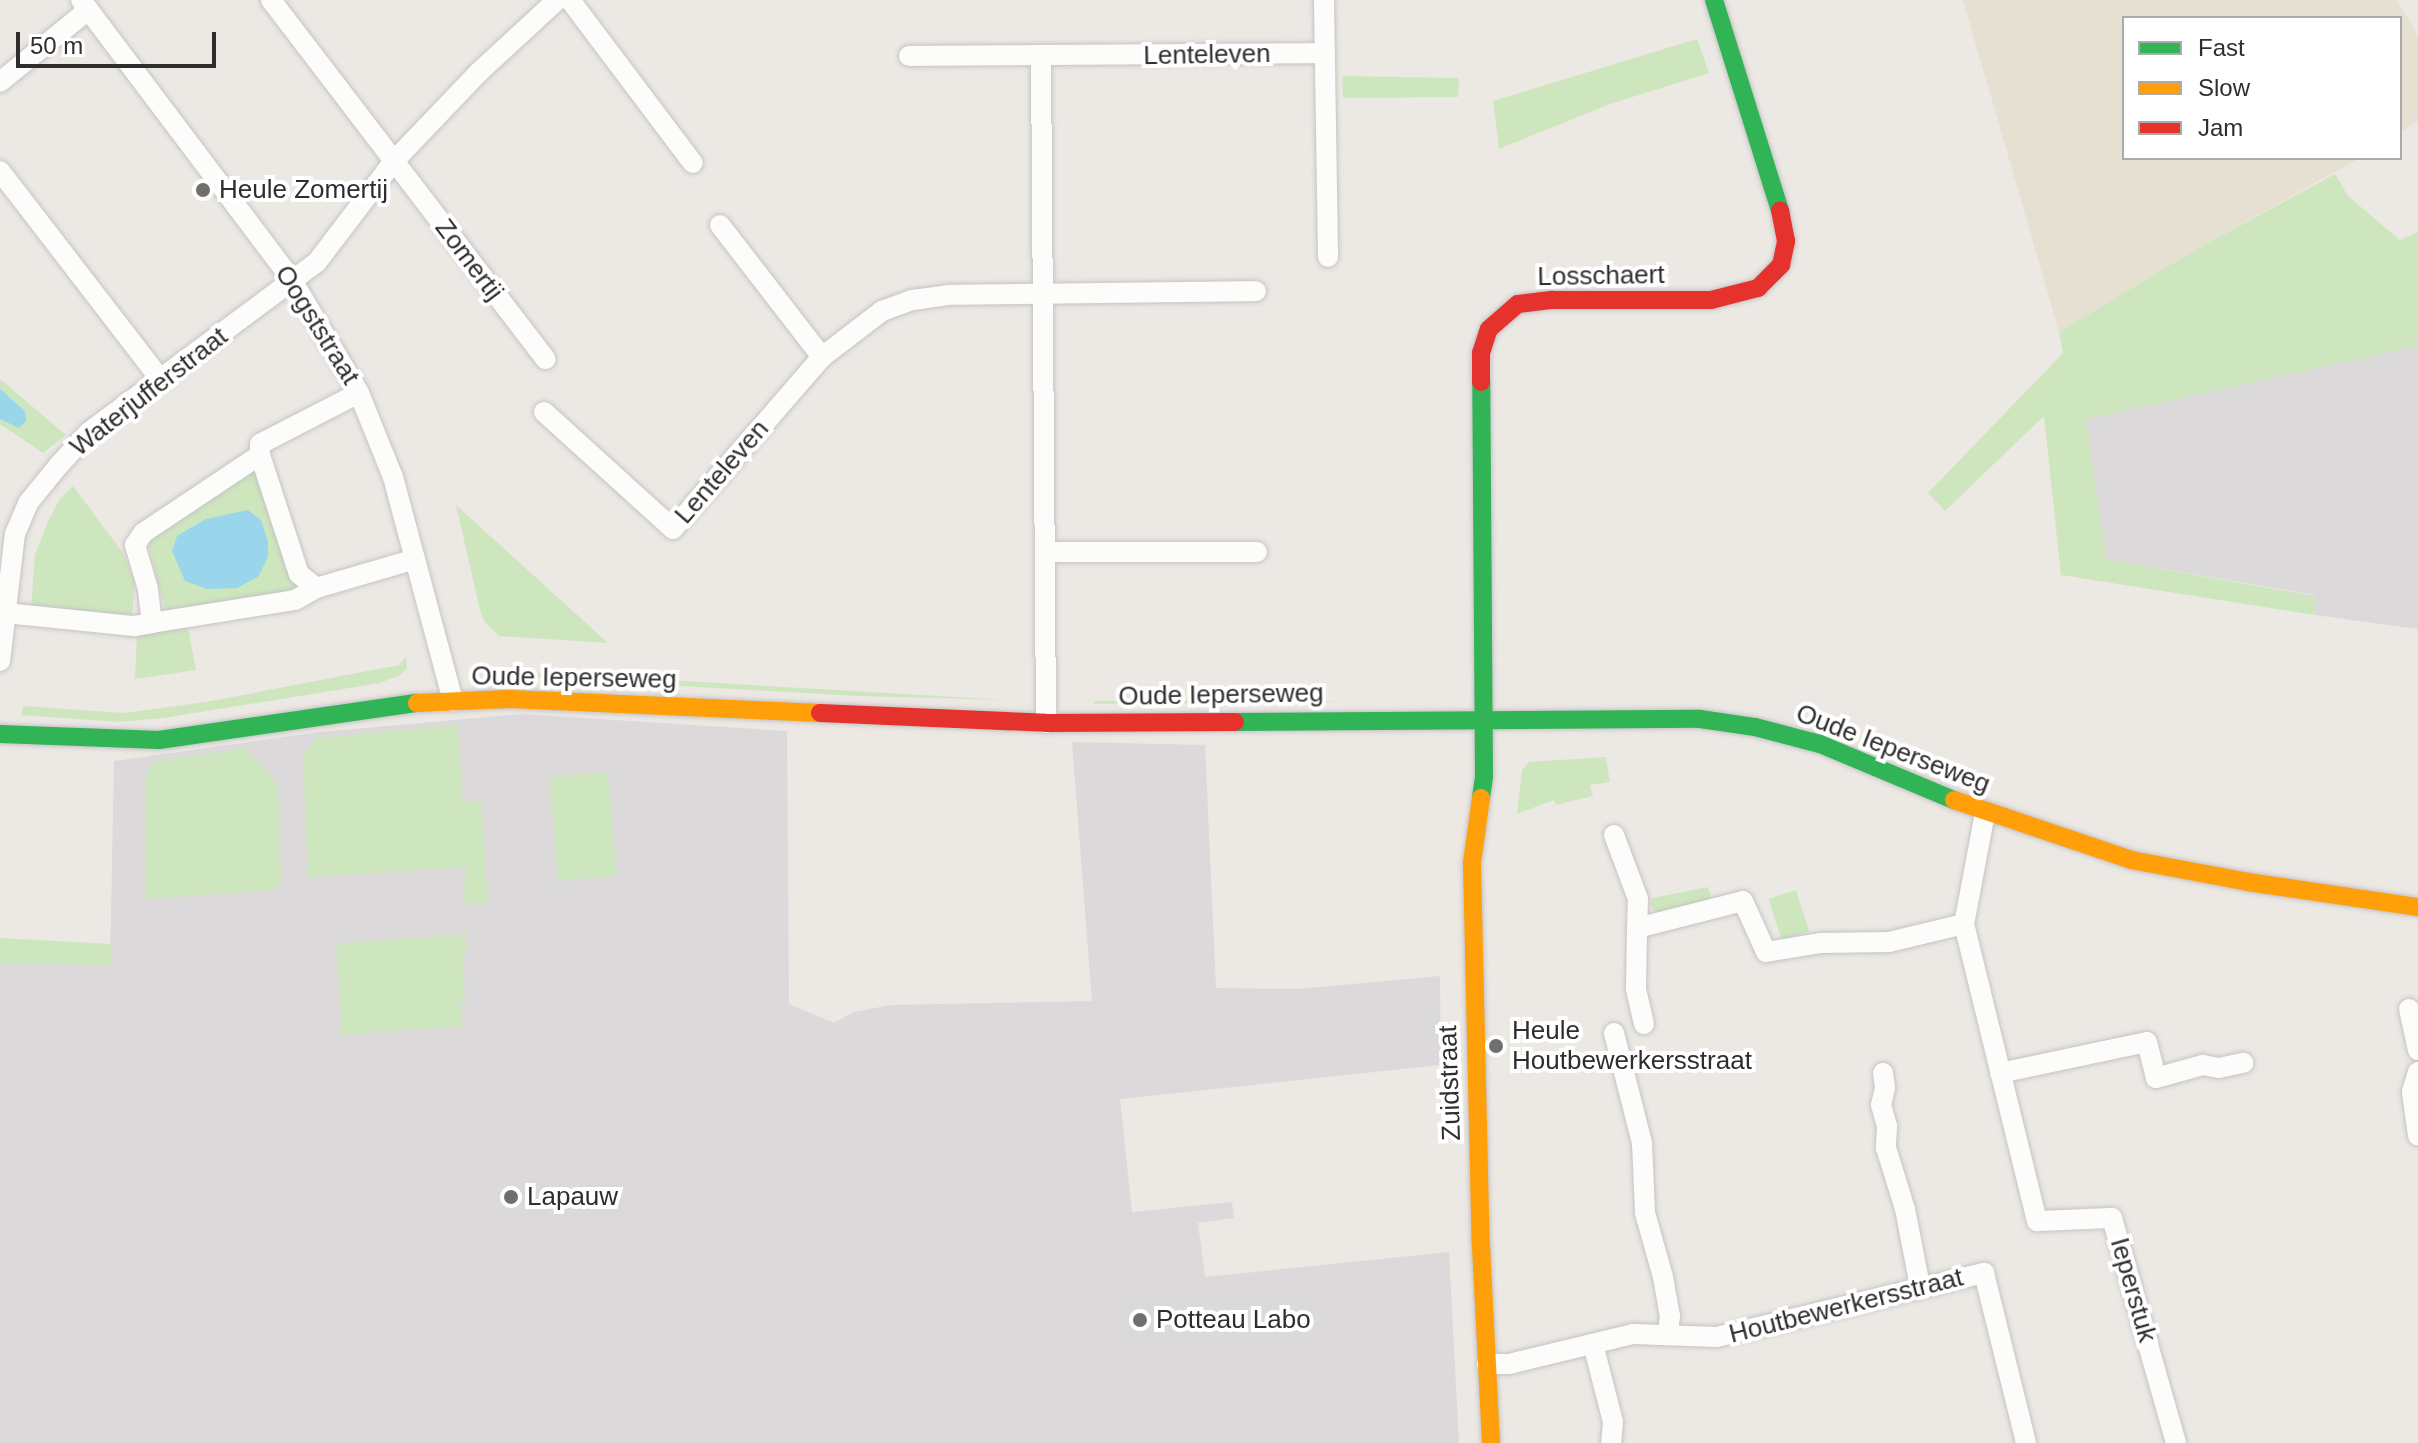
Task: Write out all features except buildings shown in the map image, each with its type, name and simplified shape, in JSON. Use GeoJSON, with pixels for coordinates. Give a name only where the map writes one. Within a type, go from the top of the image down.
{"type":"FeatureCollection","features":[{"type":"Feature","properties":{"kind":"street","name":"Zomertij"},"geometry":{"type":"LineString","coordinates":[[271,0],[545,359]]}},
{"type":"Feature","properties":{"kind":"street"},"geometry":{"type":"LineString","coordinates":[[292,280],[317,262],[394,161],[479,72],[557,0]]}},
{"type":"Feature","properties":{"kind":"street"},"geometry":{"type":"LineString","coordinates":[[570,0],[693,163]]}},
{"type":"Feature","properties":{"kind":"street"},"geometry":{"type":"LineString","coordinates":[[1324,0],[1328,257]]}},
{"type":"Feature","properties":{"kind":"street","name":"Losschaert"},"geometry":{"type":"LineString","coordinates":[[1483,721],[1481,353],[1489,329],[1501,315],[1518,304],[1553,300],[1711,300],[1738,295],[1758,288],[1781,265],[1786,241],[1784,224],[1714,0]]}},
{"type":"Feature","properties":{"kind":"street"},"geometry":{"type":"LineString","coordinates":[[0,82],[84,5]]}},
{"type":"Feature","properties":{"kind":"street","name":"Oogststraat"},"geometry":{"type":"LineString","coordinates":[[84,5],[292,280],[359,393],[393,477],[453,701]]}},
{"type":"Feature","properties":{"kind":"street","name":"Lenteleven"},"geometry":{"type":"LineString","coordinates":[[909,56],[1325,53]]}},
{"type":"Feature","properties":{"kind":"street"},"geometry":{"type":"LineString","coordinates":[[1041,56],[1046,723]]}},
{"type":"Feature","properties":{"kind":"street"},"geometry":{"type":"LineString","coordinates":[[0,171],[162,381]]}},
{"type":"Feature","properties":{"kind":"street"},"geometry":{"type":"LineString","coordinates":[[720,225],[822,357]]}},
{"type":"Feature","properties":{"kind":"street","name":"Waterjufferstraat"},"geometry":{"type":"LineString","coordinates":[[0,661],[15,534],[28,503],[89,432],[162,381],[292,280]]}},
{"type":"Feature","properties":{"kind":"street","name":"Lenteleven"},"geometry":{"type":"LineString","coordinates":[[544,412],[673,529],[822,357],[882,311],[913,300],[948,295],[1256,291]]}},
{"type":"Feature","properties":{"kind":"street"},"geometry":{"type":"LineString","coordinates":[[316,588],[299,574],[260,455],[260,444],[359,393]]}},
{"type":"Feature","properties":{"kind":"street"},"geometry":{"type":"LineString","coordinates":[[152,623],[148,589],[135,545],[143,533],[260,455]]}},
{"type":"Feature","properties":{"kind":"street"},"geometry":{"type":"LineString","coordinates":[[1045,552],[1257,552]]}},
{"type":"Feature","properties":{"kind":"street"},"geometry":{"type":"LineString","coordinates":[[5,613],[134,626],[295,600],[316,588],[415,559]]}},
{"type":"Feature","properties":{"kind":"street","name":"Oude Ieperseweg"},"geometry":{"type":"LineString","coordinates":[[0,734],[159,740],[406,703],[510,699],[1046,723],[1700,719],[1755,727],[1820,744],[1985,813],[2131,860],[2248,882],[2418,907]]}},
{"type":"Feature","properties":{"kind":"street","name":"Zuidstraat"},"geometry":{"type":"LineString","coordinates":[[1483,721],[1484,776],[1472,863],[1475,1053],[1491,1443]]}},
{"type":"Feature","properties":{"kind":"street","name":"Ieperstuk"},"geometry":{"type":"LineString","coordinates":[[1985,813],[1964,924],[2037,1221],[2112,1218],[2176,1443]]}},
{"type":"Feature","properties":{"kind":"street"},"geometry":{"type":"LineString","coordinates":[[1614,835],[1638,899],[1636,988],[1644,1024]]}},
{"type":"Feature","properties":{"kind":"street"},"geometry":{"type":"LineString","coordinates":[[1637,928],[1743,901],[1766,952],[1821,943],[1889,942],[1964,924]]}},
{"type":"Feature","properties":{"kind":"street"},"geometry":{"type":"LineString","coordinates":[[2409,1009],[2418,1050]]}},
{"type":"Feature","properties":{"kind":"street"},"geometry":{"type":"LineString","coordinates":[[1614,1033],[1642,1143],[1645,1213],[1663,1277],[1670,1316],[1668,1333]]}},
{"type":"Feature","properties":{"kind":"street"},"geometry":{"type":"LineString","coordinates":[[2000,1073],[2147,1042],[2156,1078],[2203,1065],[2219,1068],[2243,1063]]}},
{"type":"Feature","properties":{"kind":"street"},"geometry":{"type":"LineString","coordinates":[[2418,1072],[2412,1092],[2418,1136]]}},
{"type":"Feature","properties":{"kind":"street"},"geometry":{"type":"LineString","coordinates":[[1883,1073],[1885,1088],[1881,1105],[1887,1126],[1886,1148],[1905,1209],[1920,1286]]}},
{"type":"Feature","properties":{"kind":"street","name":"Houtbewerkersstraat"},"geometry":{"type":"LineString","coordinates":[[1487,1364],[1509,1364],[1633,1334],[1717,1337],[1984,1273],[2026,1443]]}},
{"type":"Feature","properties":{"kind":"street"},"geometry":{"type":"LineString","coordinates":[[1593,1344],[1613,1422],[1611,1443]]}},
{"type":"Feature","properties":{"kind":"shaded area"},"geometry":{"type":"Polygon","coordinates":[[[1963,0],[2397,0],[2418,36],[2418,121],[2402,131],[2402,16],[2122,16],[2122,160],[2356,160],[2195,250],[2059,332],[1963,0]]]}},
{"type":"Feature","properties":{"kind":"shaded area"},"geometry":{"type":"Polygon","coordinates":[[[2418,346],[2418,629],[2315,615],[2314,595],[2106,559],[2086,419],[2418,346]]]}},
{"type":"Feature","properties":{"kind":"shaded area"},"geometry":{"type":"Polygon","coordinates":[[[521,714],[787,731],[789,1004],[834,1023],[854,1012],[891,1005],[1092,1001],[1072,742],[1205,745],[1216,988],[1299,989],[1440,976],[1441,1065],[1120,1099],[1132,1212],[1232,1202],[1234,1218],[1198,1223],[1205,1277],[1449,1252],[1459,1443],[0,1443],[0,963],[110,965],[114,761],[320,732],[521,714]]]}},
{"type":"Feature","properties":{"kind":"green space"},"geometry":{"type":"Polygon","coordinates":[[[1697,39],[1709,73],[1610,104],[1499,149],[1493,101],[1697,39]]]}},
{"type":"Feature","properties":{"kind":"green space"},"geometry":{"type":"Polygon","coordinates":[[[1342,76],[1459,78],[1458,97],[1343,98],[1342,76]]]}},
{"type":"Feature","properties":{"kind":"green space"},"geometry":{"type":"Polygon","coordinates":[[[2335,174],[2348,196],[2400,240],[2418,232],[2418,346],[2086,419],[2106,559],[2314,596],[2315,615],[2061,575],[2044,416],[1945,511],[1928,493],[2063,353],[2059,332],[2195,250],[2335,174]]]}},
{"type":"Feature","properties":{"kind":"green space"},"geometry":{"type":"Polygon","coordinates":[[[0,379],[66,435],[43,453],[0,424],[0,379]]]}},
{"type":"Feature","properties":{"kind":"green space"},"geometry":{"type":"Polygon","coordinates":[[[257,463],[299,589],[166,614],[147,538],[257,463]]]}},
{"type":"Feature","properties":{"kind":"green space"},"geometry":{"type":"Polygon","coordinates":[[[73,486],[123,553],[135,583],[132,617],[31,608],[35,555],[60,499],[73,486]]]}},
{"type":"Feature","properties":{"kind":"green space"},"geometry":{"type":"Polygon","coordinates":[[[456,505],[608,643],[499,636],[484,621],[480,610],[456,505]]]}},
{"type":"Feature","properties":{"kind":"green space"},"geometry":{"type":"Polygon","coordinates":[[[187,623],[196,670],[135,679],[137,632],[187,623]]]}},
{"type":"Feature","properties":{"kind":"green space"},"geometry":{"type":"Polygon","coordinates":[[[406,656],[407,668],[400,675],[380,683],[164,718],[118,722],[21,715],[23,706],[124,713],[206,702],[399,665],[406,656]]]}},
{"type":"Feature","properties":{"kind":"green space"},"geometry":{"type":"Polygon","coordinates":[[[486,667],[494,670],[1008,700],[859,696],[500,676],[486,672],[486,667]]]}},
{"type":"Feature","properties":{"kind":"green space"},"geometry":{"type":"Polygon","coordinates":[[[1255,699],[1343,702],[1094,704],[1094,701],[1255,699]]]}},
{"type":"Feature","properties":{"kind":"green space"},"geometry":{"type":"Polygon","coordinates":[[[458,725],[463,802],[481,801],[488,903],[464,905],[465,867],[308,877],[303,758],[316,738],[458,725]]]}},
{"type":"Feature","properties":{"kind":"green space"},"geometry":{"type":"Polygon","coordinates":[[[246,748],[278,785],[281,875],[278,890],[145,899],[145,777],[152,762],[246,748]]]}},
{"type":"Feature","properties":{"kind":"green space"},"geometry":{"type":"Polygon","coordinates":[[[1606,757],[1610,782],[1590,785],[1593,796],[1556,805],[1554,800],[1517,814],[1522,770],[1529,762],[1606,757]]]}},
{"type":"Feature","properties":{"kind":"green space"},"geometry":{"type":"Polygon","coordinates":[[[608,772],[617,876],[558,881],[549,777],[608,772]]]}},
{"type":"Feature","properties":{"kind":"green space"},"geometry":{"type":"Polygon","coordinates":[[[1708,887],[1711,899],[1656,913],[1651,906],[1651,899],[1657,897],[1708,887]]]}},
{"type":"Feature","properties":{"kind":"green space"},"geometry":{"type":"Polygon","coordinates":[[[1796,890],[1809,931],[1782,940],[1768,899],[1796,890]]]}},
{"type":"Feature","properties":{"kind":"green space"},"geometry":{"type":"Polygon","coordinates":[[[465,934],[467,952],[462,953],[465,1001],[460,1001],[463,1026],[342,1035],[336,944],[465,934]]]}},
{"type":"Feature","properties":{"kind":"green space"},"geometry":{"type":"Polygon","coordinates":[[[0,938],[111,944],[110,965],[0,963],[0,938]]]}},
{"type":"Feature","properties":{"kind":"water"},"geometry":{"type":"Polygon","coordinates":[[[0,389],[25,411],[26,421],[19,428],[0,419],[0,389]]]}},
{"type":"Feature","properties":{"kind":"water"},"geometry":{"type":"Polygon","coordinates":[[[248,510],[261,520],[268,541],[268,557],[258,577],[237,588],[207,589],[185,581],[172,551],[177,536],[206,519],[248,510]]]}},
{"type":"Feature","properties":{"kind":"traffic: fast"},"geometry":{"type":"LineString","coordinates":[[1714,0],[1780,211]]}},
{"type":"Feature","properties":{"kind":"traffic: fast"},"geometry":{"type":"LineString","coordinates":[[1481,382],[1484,776],[1481,798]]}},
{"type":"Feature","properties":{"kind":"traffic: fast"},"geometry":{"type":"LineString","coordinates":[[0,734],[159,740],[417,703]]}},
{"type":"Feature","properties":{"kind":"traffic: fast"},"geometry":{"type":"LineString","coordinates":[[1235,722],[1700,719],[1755,727],[1820,744],[1954,800]]}},
{"type":"Feature","properties":{"kind":"traffic: slow"},"geometry":{"type":"LineString","coordinates":[[417,703],[510,699],[820,713]]}},
{"type":"Feature","properties":{"kind":"traffic: slow"},"geometry":{"type":"LineString","coordinates":[[1481,798],[1472,863],[1481,1246],[1491,1443]]}},
{"type":"Feature","properties":{"kind":"traffic: slow"},"geometry":{"type":"LineString","coordinates":[[1954,800],[2131,860],[2248,882],[2418,907]]}},
{"type":"Feature","properties":{"kind":"traffic: jam"},"geometry":{"type":"LineString","coordinates":[[1481,382],[1481,353],[1489,329],[1518,304],[1553,300],[1711,300],[1758,288],[1781,265],[1786,241],[1780,211]]}},
{"type":"Feature","properties":{"kind":"traffic: jam"},"geometry":{"type":"LineString","coordinates":[[820,713],[1046,723],[1235,722]]}},
{"type":"Feature","properties":{"kind":"place","name":"Heule Zomertij"},"geometry":{"type":"Point","coordinates":[203,190]}},
{"type":"Feature","properties":{"kind":"place","name":"Heule Houtbewerkersstraat"},"geometry":{"type":"Point","coordinates":[1496,1046]}},
{"type":"Feature","properties":{"kind":"place","name":"Lapauw"},"geometry":{"type":"Point","coordinates":[511,1197]}},
{"type":"Feature","properties":{"kind":"place","name":"Potteau Labo"},"geometry":{"type":"Point","coordinates":[1140,1320]}}]}
